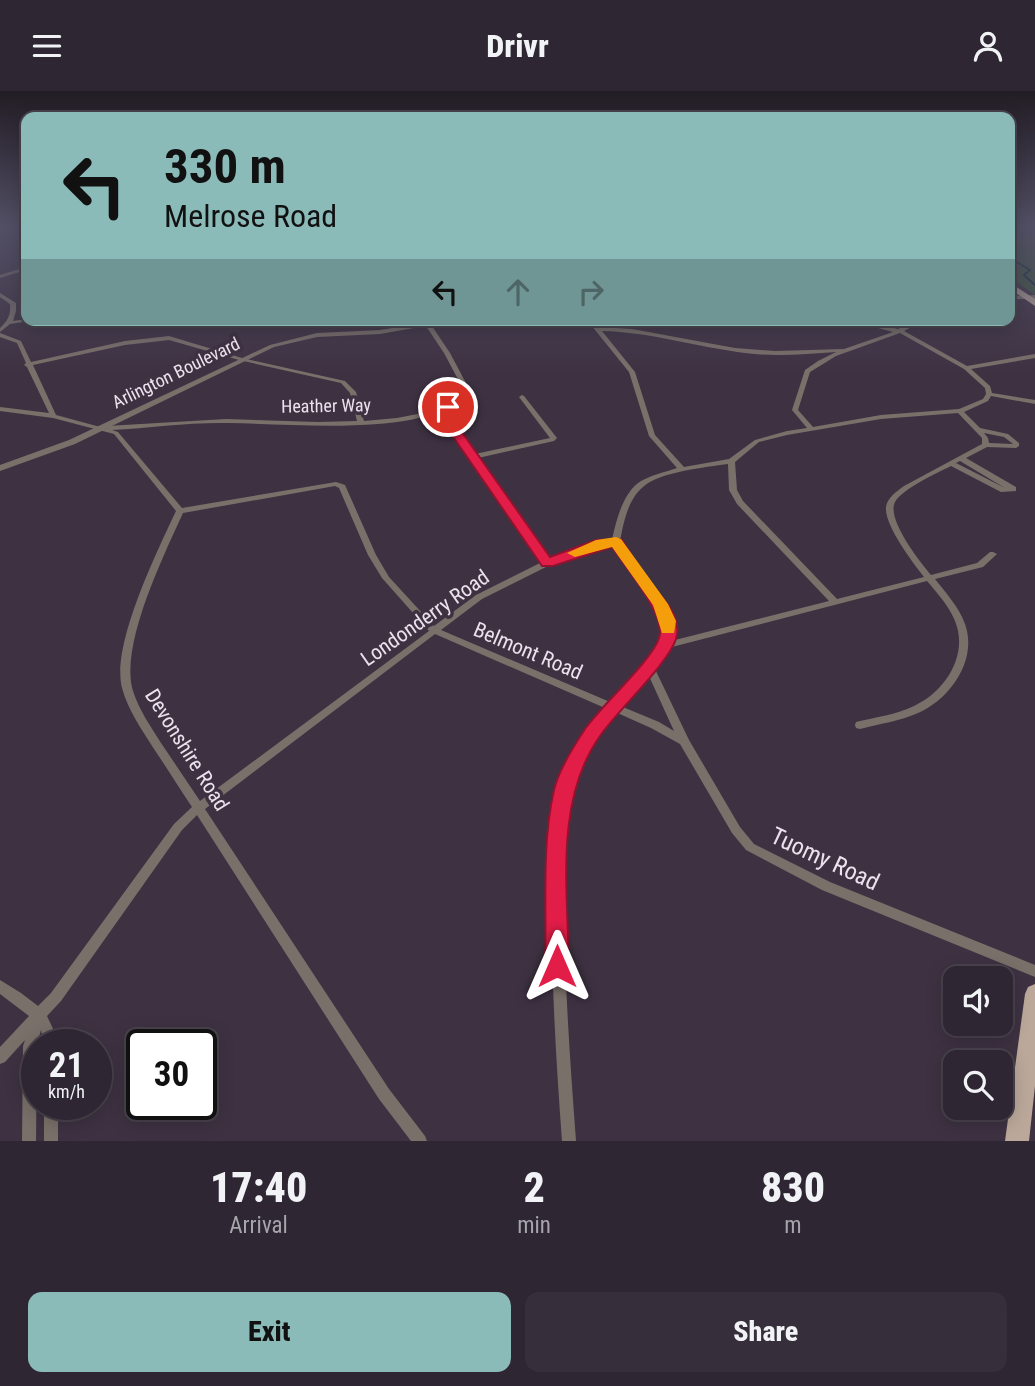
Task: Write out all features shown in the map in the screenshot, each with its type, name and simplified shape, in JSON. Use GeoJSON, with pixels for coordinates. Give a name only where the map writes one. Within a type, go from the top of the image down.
{"type":"FeatureCollection","features":[{"type":"Feature","properties":{"kind":"main road"},"geometry":{"type":"LineString","coordinates":[[1015,288],[1032,299]]}},
{"type":"Feature","properties":{"kind":"main road"},"geometry":{"type":"LineString","coordinates":[[1017,1141],[1031,1062],[1035,994]]}},
{"type":"Feature","properties":{"kind":"street"},"geometry":{"type":"LineString","coordinates":[[0,295],[13,303],[9,323],[0,332],[19,342],[27,365],[53,416]]}},
{"type":"Feature","properties":{"kind":"street"},"geometry":{"type":"LineString","coordinates":[[9,323],[21,321]]}},
{"type":"Feature","properties":{"kind":"street","name":"Arlington Boulevard"},"geometry":{"type":"LineString","coordinates":[[0,468],[49,452],[241,359],[304,337],[380,332],[411,326]]}},
{"type":"Feature","properties":{"kind":"street"},"geometry":{"type":"LineString","coordinates":[[429,326],[463,379],[462,394],[448,407],[451,425],[547,563]]}},
{"type":"Feature","properties":{"kind":"street"},"geometry":{"type":"LineString","coordinates":[[595,326],[632,372],[652,436],[682,469]]}},
{"type":"Feature","properties":{"kind":"street"},"geometry":{"type":"LineString","coordinates":[[569,1141],[557,966],[558,841],[564,790],[575,761],[612,706],[649,667],[668,639],[668,621],[660,604],[616,542],[620,522],[631,496],[641,484],[682,469],[731,461],[757,441],[811,428],[881,417],[960,411],[986,400],[989,394],[984,381],[969,370],[902,332],[877,326]]}},
{"type":"Feature","properties":{"kind":"street"},"geometry":{"type":"LineString","coordinates":[[811,428],[797,414],[795,405],[807,371],[818,362],[842,351],[902,332],[912,326]]}},
{"type":"Feature","properties":{"kind":"street"},"geometry":{"type":"LineString","coordinates":[[597,329],[636,330],[736,350],[793,354],[842,351]]}},
{"type":"Feature","properties":{"kind":"street"},"geometry":{"type":"LineString","coordinates":[[27,365],[132,341],[176,339],[241,359],[343,382],[353,392],[361,423]]}},
{"type":"Feature","properties":{"kind":"street"},"geometry":{"type":"LineString","coordinates":[[793,354],[818,362]]}},
{"type":"Feature","properties":{"kind":"street"},"geometry":{"type":"LineString","coordinates":[[969,370],[1035,358]]}},
{"type":"Feature","properties":{"kind":"street"},"geometry":{"type":"LineString","coordinates":[[989,394],[1035,402]]}},
{"type":"Feature","properties":{"kind":"street"},"geometry":{"type":"LineString","coordinates":[[473,457],[554,438],[522,397]]}},
{"type":"Feature","properties":{"kind":"street","name":"Heather Way"},"geometry":{"type":"LineString","coordinates":[[98,429],[221,421],[361,423],[415,417],[448,407]]}},
{"type":"Feature","properties":{"kind":"street"},"geometry":{"type":"LineString","coordinates":[[0,409],[53,416],[116,433],[180,511]]}},
{"type":"Feature","properties":{"kind":"street"},"geometry":{"type":"LineString","coordinates":[[960,411],[985,437],[986,445]]}},
{"type":"Feature","properties":{"kind":"street"},"geometry":{"type":"LineString","coordinates":[[860,726],[907,713],[930,703],[950,683],[962,661],[965,640],[960,620],[898,533],[889,513],[890,502],[904,487],[986,445],[1008,448],[1016,446],[1006,435],[978,430]]}},
{"type":"Feature","properties":{"kind":"street"},"geometry":{"type":"LineString","coordinates":[[953,464],[997,487],[1009,491],[1013,489],[962,459]]}},
{"type":"Feature","properties":{"kind":"street"},"geometry":{"type":"LineString","coordinates":[[731,461],[733,490],[740,502],[835,602]]}},
{"type":"Feature","properties":{"kind":"street","name":"Belmont Road"},"geometry":{"type":"LineString","coordinates":[[180,511],[336,484],[342,487],[372,555],[386,578],[433,630],[655,725],[684,741]]}},
{"type":"Feature","properties":{"kind":"street","name":"Devonshire Road"},"geometry":{"type":"LineString","coordinates":[[180,511],[127,646],[124,674],[129,696],[147,729],[384,1094],[420,1141]]}},
{"type":"Feature","properties":{"kind":"street","name":"Londonderry Road"},"geometry":{"type":"LineString","coordinates":[[0,1058],[56,997],[178,827],[200,808],[479,597],[547,563],[601,543],[616,542]]}},
{"type":"Feature","properties":{"kind":"street"},"geometry":{"type":"LineString","coordinates":[[663,646],[980,565],[993,554]]}},
{"type":"Feature","properties":{"kind":"street","name":"Tuomy Road"},"geometry":{"type":"LineString","coordinates":[[649,667],[684,741],[736,830],[750,847],[826,886],[1035,971]]}},
{"type":"Feature","properties":{"kind":"street"},"geometry":{"type":"LineString","coordinates":[[0,986],[38,1014],[47,1029]]}},
{"type":"Feature","properties":{"kind":"street"},"geometry":{"type":"LineString","coordinates":[[29,1141],[30,1046],[38,1014]]}},
{"type":"Feature","properties":{"kind":"street"},"geometry":{"type":"LineString","coordinates":[[51,1120],[51,1141]]}},
{"type":"Feature","properties":{"kind":"green space"},"geometry":{"type":"Polygon","coordinates":[[[1015,274],[1035,274],[1035,295],[1015,281],[1015,274]]]}},
{"type":"Feature","properties":{"kind":"waterway"},"geometry":{"type":"LineString","coordinates":[[1025,274],[1035,285]]}},
{"type":"Feature","properties":{"kind":"slow traffic"},"geometry":{"type":"LineString","coordinates":[[575,553],[601,543],[616,542],[660,604],[668,621],[668,629]]}},
{"type":"Feature","properties":{"kind":"route"},"geometry":{"type":"LineString","coordinates":[[448,407],[451,425],[547,563],[601,543],[616,542],[660,604],[668,621],[668,639],[649,667],[612,706],[591,734],[575,761],[564,790],[558,841],[557,966]]}}]}
